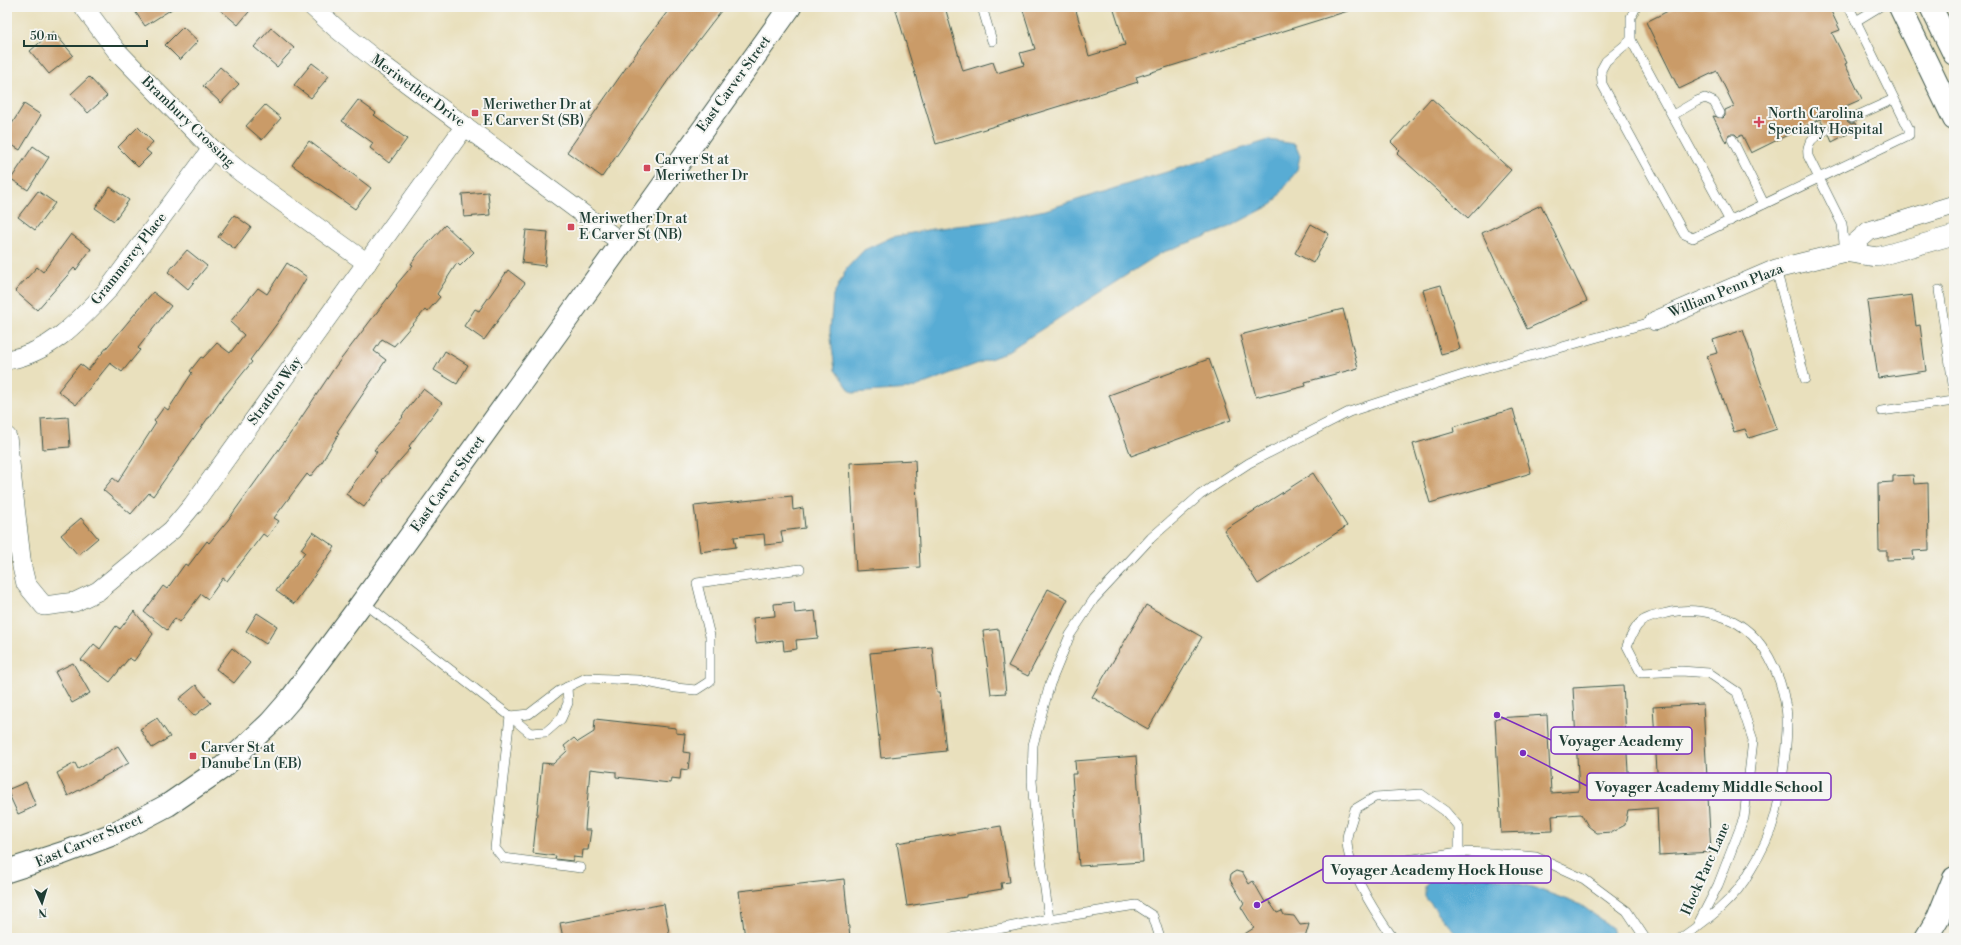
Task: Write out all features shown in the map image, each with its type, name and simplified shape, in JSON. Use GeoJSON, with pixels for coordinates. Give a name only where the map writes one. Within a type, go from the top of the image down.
{"type":"FeatureCollection","features":[{"type":"Feature","properties":{"kind":"street","name":"Brambury Crossing"},"geometry":{"type":"LineString","coordinates":[[84,7],[116,50],[212,149],[242,174],[367,263]]}},
{"type":"Feature","properties":{"kind":"street","name":"Meriwether Drive"},"geometry":{"type":"LineString","coordinates":[[313,7],[337,30],[380,64],[622,243]]}},
{"type":"Feature","properties":{"kind":"street","name":"East Carver Street"},"geometry":{"type":"LineString","coordinates":[[12,872],[104,837],[168,805],[222,768],[248,745],[275,717],[363,602],[790,7]]}},
{"type":"Feature","properties":{"kind":"street"},"geometry":{"type":"LineString","coordinates":[[1900,7],[1954,119]]}},
{"type":"Feature","properties":{"kind":"street"},"geometry":{"type":"LineString","coordinates":[[1931,7],[1954,54]]}},
{"type":"Feature","properties":{"kind":"street","name":"Stratton Way"},"geometry":{"type":"LineString","coordinates":[[7,437],[22,567],[26,584],[44,606],[75,602],[98,591],[172,530],[192,506],[465,126]]}},
{"type":"Feature","properties":{"kind":"street","name":"Grammercy Place"},"geometry":{"type":"LineString","coordinates":[[7,360],[22,358],[42,349],[66,332],[89,311],[107,291],[212,149]]}},
{"type":"Feature","properties":{"kind":"street","name":"William Penn Plaza"},"geometry":{"type":"LineString","coordinates":[[1845,252],[1869,230],[1954,205]]}},
{"type":"Feature","properties":{"kind":"street","name":"William Penn Plaza"},"geometry":{"type":"LineString","coordinates":[[1655,321],[1776,269],[1845,252],[1877,257],[1954,235]]}},
{"type":"Feature","properties":{"kind":"street"},"geometry":{"type":"LineString","coordinates":[[1926,938],[1938,918],[1954,878]]}},
{"type":"Feature","properties":{"kind":"lane"},"geometry":{"type":"LineString","coordinates":[[982,7],[992,41]]}},
{"type":"Feature","properties":{"kind":"lane"},"geometry":{"type":"LineString","coordinates":[[1636,7],[1631,17],[1631,40],[1730,221]]}},
{"type":"Feature","properties":{"kind":"lane"},"geometry":{"type":"LineString","coordinates":[[1631,40],[1606,61],[1601,70],[1602,84],[1684,234],[1693,238],[1909,134],[1909,129],[1849,7]]}},
{"type":"Feature","properties":{"kind":"lane"},"geometry":{"type":"LineString","coordinates":[[1856,21],[1879,7]]}},
{"type":"Feature","properties":{"kind":"lane"},"geometry":{"type":"LineString","coordinates":[[1672,115],[1697,100],[1704,98],[1714,102],[1720,113]]}},
{"type":"Feature","properties":{"kind":"lane"},"geometry":{"type":"LineString","coordinates":[[1852,118],[1894,99]]}},
{"type":"Feature","properties":{"kind":"lane"},"geometry":{"type":"LineString","coordinates":[[1826,130],[1810,140],[1807,147],[1808,156],[1842,224],[1845,252]]}},
{"type":"Feature","properties":{"kind":"lane"},"geometry":{"type":"LineString","coordinates":[[1732,139],[1764,204]]}},
{"type":"Feature","properties":{"kind":"lane"},"geometry":{"type":"LineString","coordinates":[[1776,269],[1805,379]]}},
{"type":"Feature","properties":{"kind":"lane"},"geometry":{"type":"LineString","coordinates":[[1939,290],[1954,392]]}},
{"type":"Feature","properties":{"kind":"lane"},"geometry":{"type":"LineString","coordinates":[[1049,919],[1034,814],[1032,781],[1035,739],[1050,684],[1070,635],[1094,599],[1151,538],[1200,495],[1249,463],[1349,412],[1463,375],[1655,321]]}},
{"type":"Feature","properties":{"kind":"lane"},"geometry":{"type":"LineString","coordinates":[[1881,411],[1954,402]]}},
{"type":"Feature","properties":{"kind":"lane"},"geometry":{"type":"LineString","coordinates":[[510,716],[529,714],[559,691],[586,678],[638,680],[676,688],[696,690],[710,681],[710,636],[697,583],[800,569]]}},
{"type":"Feature","properties":{"kind":"lane"},"geometry":{"type":"LineString","coordinates":[[363,602],[510,716],[530,734],[546,732],[561,719],[568,703],[567,687]]}},
{"type":"Feature","properties":{"kind":"lane","name":"Hock Parc Lane"},"geometry":{"type":"LineString","coordinates":[[1681,938],[1696,928],[1719,909],[1741,886],[1750,872],[1775,816],[1786,738],[1786,709],[1779,680],[1761,644],[1748,630],[1722,616],[1691,610],[1644,619],[1633,629],[1627,646],[1641,673],[1681,671],[1709,673],[1737,692],[1753,740],[1744,818],[1718,885],[1696,928]]}},
{"type":"Feature","properties":{"kind":"lane"},"geometry":{"type":"LineString","coordinates":[[510,716],[495,848],[504,858],[581,868]]}},
{"type":"Feature","properties":{"kind":"lane"},"geometry":{"type":"LineString","coordinates":[[1393,938],[1383,925],[1354,874],[1347,838],[1355,809],[1375,797],[1421,794],[1445,811],[1459,827],[1459,852]]}},
{"type":"Feature","properties":{"kind":"lane"},"geometry":{"type":"LineString","coordinates":[[1354,874],[1394,862],[1459,852],[1536,857],[1584,879],[1627,911],[1645,938]]}},
{"type":"Feature","properties":{"kind":"lane"},"geometry":{"type":"LineString","coordinates":[[952,938],[1049,919],[1136,906],[1153,916],[1160,938]]}},
{"type":"Feature","properties":{"kind":"water"},"geometry":{"type":"Polygon","coordinates":[[[1269,140],[1295,144],[1300,156],[1297,170],[1273,204],[1223,230],[1161,253],[1003,354],[910,389],[852,393],[835,370],[830,331],[833,296],[847,268],[864,250],[892,237],[932,229],[988,222],[1045,210],[1269,140]]]}},
{"type":"Feature","properties":{"kind":"water"},"geometry":{"type":"Polygon","coordinates":[[[1491,877],[1532,887],[1581,905],[1611,927],[1614,938],[1459,938],[1425,897],[1425,886],[1433,878],[1491,877]]]}},
{"type":"Feature","properties":{"kind":"building"},"geometry":{"type":"Polygon","coordinates":[[[132,7],[175,7],[145,26],[132,7]]]}},
{"type":"Feature","properties":{"kind":"building"},"geometry":{"type":"Polygon","coordinates":[[[217,7],[253,7],[238,25],[217,7]]]}},
{"type":"Feature","properties":{"kind":"building"},"geometry":{"type":"Polygon","coordinates":[[[671,7],[724,7],[671,76],[602,177],[567,152],[642,45],[671,7]]]}},
{"type":"Feature","properties":{"kind":"building"},"geometry":{"type":"Polygon","coordinates":[[[895,7],[945,7],[963,71],[993,62],[997,73],[1024,65],[1020,53],[1035,49],[1022,7],[1075,7],[1089,56],[1125,45],[1113,7],[1350,7],[1351,10],[1136,77],[1138,82],[936,144],[895,7]]]}},
{"type":"Feature","properties":{"kind":"building"},"geometry":{"type":"Polygon","coordinates":[[[1676,7],[1829,7],[1840,30],[1832,33],[1847,63],[1845,64],[1862,99],[1846,106],[1849,113],[1846,117],[1847,121],[1851,124],[1855,123],[1857,129],[1832,142],[1829,135],[1831,133],[1831,127],[1829,125],[1823,125],[1820,119],[1751,153],[1742,135],[1738,137],[1735,134],[1729,134],[1726,143],[1713,116],[1723,118],[1725,116],[1725,110],[1734,106],[1717,71],[1679,89],[1646,22],[1676,7]]]}},
{"type":"Feature","properties":{"kind":"building"},"geometry":{"type":"Polygon","coordinates":[[[183,27],[198,41],[180,60],[165,45],[183,27]]]}},
{"type":"Feature","properties":{"kind":"building"},"geometry":{"type":"Polygon","coordinates":[[[271,28],[294,48],[277,67],[254,47],[271,28]]]}},
{"type":"Feature","properties":{"kind":"building"},"geometry":{"type":"Polygon","coordinates":[[[53,31],[73,55],[49,74],[30,51],[53,31]]]}},
{"type":"Feature","properties":{"kind":"building"},"geometry":{"type":"Polygon","coordinates":[[[312,63],[329,76],[311,98],[294,85],[312,63]]]}},
{"type":"Feature","properties":{"kind":"building"},"geometry":{"type":"Polygon","coordinates":[[[220,67],[239,84],[221,103],[203,86],[220,67]]]}},
{"type":"Feature","properties":{"kind":"building"},"geometry":{"type":"Polygon","coordinates":[[[89,77],[107,96],[88,113],[71,94],[89,77]]]}},
{"type":"Feature","properties":{"kind":"building"},"geometry":{"type":"Polygon","coordinates":[[[1431,98],[1511,170],[1468,218],[1397,154],[1400,151],[1391,142],[1431,98]]]}},
{"type":"Feature","properties":{"kind":"building"},"geometry":{"type":"Polygon","coordinates":[[[358,100],[376,113],[374,115],[407,139],[389,163],[370,148],[373,143],[342,121],[358,100]]]}},
{"type":"Feature","properties":{"kind":"building"},"geometry":{"type":"Polygon","coordinates":[[[24,104],[41,115],[20,150],[7,142],[7,132],[24,104]]]}},
{"type":"Feature","properties":{"kind":"building"},"geometry":{"type":"Polygon","coordinates":[[[265,105],[281,118],[262,140],[246,126],[265,105]]]}},
{"type":"Feature","properties":{"kind":"building"},"geometry":{"type":"Polygon","coordinates":[[[138,127],[153,142],[146,150],[151,154],[138,167],[118,147],[138,127]]]}},
{"type":"Feature","properties":{"kind":"building"},"geometry":{"type":"Polygon","coordinates":[[[309,141],[371,188],[355,209],[292,165],[309,141]]]}},
{"type":"Feature","properties":{"kind":"building"},"geometry":{"type":"Polygon","coordinates":[[[33,146],[49,157],[28,190],[11,179],[33,146]]]}},
{"type":"Feature","properties":{"kind":"building"},"geometry":{"type":"Polygon","coordinates":[[[110,187],[129,200],[114,221],[95,208],[110,187]]]}},
{"type":"Feature","properties":{"kind":"building"},"geometry":{"type":"Polygon","coordinates":[[[38,191],[55,203],[35,230],[18,217],[38,191]]]}},
{"type":"Feature","properties":{"kind":"building"},"geometry":{"type":"Polygon","coordinates":[[[488,192],[490,215],[464,217],[462,194],[488,192]]]}},
{"type":"Feature","properties":{"kind":"building"},"geometry":{"type":"Polygon","coordinates":[[[1541,205],[1587,301],[1527,329],[1482,233],[1541,205]]]}},
{"type":"Feature","properties":{"kind":"building"},"geometry":{"type":"Polygon","coordinates":[[[234,215],[251,227],[235,249],[218,237],[234,215]]]}},
{"type":"Feature","properties":{"kind":"building"},"geometry":{"type":"Polygon","coordinates":[[[1311,224],[1329,234],[1313,263],[1295,253],[1311,224]]]}},
{"type":"Feature","properties":{"kind":"building"},"geometry":{"type":"Polygon","coordinates":[[[445,225],[474,252],[460,266],[457,263],[437,294],[440,297],[427,312],[425,310],[394,346],[382,339],[374,351],[386,360],[337,432],[339,433],[322,462],[310,477],[307,474],[274,518],[279,521],[267,537],[263,534],[227,581],[223,578],[208,599],[201,594],[180,622],[175,618],[167,630],[144,612],[163,586],[167,589],[185,564],[188,566],[207,541],[209,543],[228,520],[295,427],[335,367],[397,286],[396,285],[413,265],[411,264],[419,253],[445,225]]]}},
{"type":"Feature","properties":{"kind":"building"},"geometry":{"type":"Polygon","coordinates":[[[526,230],[548,232],[545,266],[522,263],[526,230]]]}},
{"type":"Feature","properties":{"kind":"building"},"geometry":{"type":"Polygon","coordinates":[[[71,234],[91,249],[76,270],[74,268],[37,310],[15,291],[37,267],[43,272],[71,234]]]}},
{"type":"Feature","properties":{"kind":"building"},"geometry":{"type":"Polygon","coordinates":[[[187,250],[207,266],[188,289],[168,272],[187,250]]]}},
{"type":"Feature","properties":{"kind":"building"},"geometry":{"type":"Polygon","coordinates":[[[287,263],[307,277],[287,310],[250,360],[252,362],[222,399],[153,496],[149,493],[131,514],[103,490],[113,478],[118,482],[156,423],[154,421],[164,407],[168,410],[192,373],[190,371],[201,357],[203,358],[217,343],[230,353],[244,335],[230,322],[258,288],[267,294],[287,263]]]}},
{"type":"Feature","properties":{"kind":"building"},"geometry":{"type":"Polygon","coordinates":[[[508,270],[525,283],[484,340],[464,326],[475,309],[479,311],[508,270]]]}},
{"type":"Feature","properties":{"kind":"building"},"geometry":{"type":"Polygon","coordinates":[[[1441,285],[1460,349],[1441,354],[1423,290],[1441,285]]]}},
{"type":"Feature","properties":{"kind":"building"},"geometry":{"type":"Polygon","coordinates":[[[153,292],[171,306],[138,348],[140,350],[122,372],[110,363],[76,405],[58,391],[80,364],[88,370],[153,292]]]}},
{"type":"Feature","properties":{"kind":"building"},"geometry":{"type":"Polygon","coordinates":[[[1912,295],[1916,326],[1920,325],[1926,371],[1878,378],[1867,301],[1912,295]]]}},
{"type":"Feature","properties":{"kind":"building"},"geometry":{"type":"Polygon","coordinates":[[[1343,309],[1358,368],[1305,382],[1306,386],[1256,397],[1240,335],[1343,309]]]}},
{"type":"Feature","properties":{"kind":"building"},"geometry":{"type":"Polygon","coordinates":[[[1743,330],[1777,429],[1749,438],[1745,429],[1734,432],[1707,356],[1717,353],[1713,340],[1743,330]]]}},
{"type":"Feature","properties":{"kind":"building"},"geometry":{"type":"Polygon","coordinates":[[[445,351],[468,365],[457,384],[434,370],[445,351]]]}},
{"type":"Feature","properties":{"kind":"building"},"geometry":{"type":"Polygon","coordinates":[[[1209,359],[1231,420],[1131,456],[1109,395],[1209,359]]]}},
{"type":"Feature","properties":{"kind":"building"},"geometry":{"type":"Polygon","coordinates":[[[423,389],[442,403],[409,446],[411,448],[382,480],[383,481],[364,507],[346,494],[377,452],[374,450],[403,417],[402,416],[423,389]]]}},
{"type":"Feature","properties":{"kind":"building"},"geometry":{"type":"Polygon","coordinates":[[[1513,409],[1531,473],[1430,503],[1413,444],[1454,432],[1453,427],[1513,409]]]}},
{"type":"Feature","properties":{"kind":"building"},"geometry":{"type":"Polygon","coordinates":[[[68,417],[70,447],[43,449],[41,419],[68,417]]]}},
{"type":"Feature","properties":{"kind":"building"},"geometry":{"type":"Polygon","coordinates":[[[915,460],[920,567],[856,571],[850,463],[915,460]]]}},
{"type":"Feature","properties":{"kind":"building"},"geometry":{"type":"Polygon","coordinates":[[[1313,473],[1347,526],[1258,584],[1224,530],[1313,473]]]}},
{"type":"Feature","properties":{"kind":"building"},"geometry":{"type":"Polygon","coordinates":[[[1913,475],[1914,484],[1928,483],[1929,550],[1913,551],[1914,559],[1887,560],[1887,551],[1879,551],[1878,483],[1893,482],[1893,476],[1913,475]]]}},
{"type":"Feature","properties":{"kind":"building"},"geometry":{"type":"Polygon","coordinates":[[[792,496],[793,510],[803,508],[805,528],[781,531],[783,543],[765,545],[764,534],[734,537],[736,547],[700,552],[694,506],[792,496]]]}},
{"type":"Feature","properties":{"kind":"building"},"geometry":{"type":"Polygon","coordinates":[[[81,518],[98,538],[78,555],[61,535],[81,518]]]}},
{"type":"Feature","properties":{"kind":"building"},"geometry":{"type":"Polygon","coordinates":[[[313,532],[335,547],[294,604],[276,591],[305,552],[301,549],[313,532]]]}},
{"type":"Feature","properties":{"kind":"building"},"geometry":{"type":"Polygon","coordinates":[[[1048,589],[1068,599],[1028,676],[1008,666],[1048,589]]]}},
{"type":"Feature","properties":{"kind":"building"},"geometry":{"type":"Polygon","coordinates":[[[794,602],[795,613],[815,611],[818,638],[796,640],[797,649],[784,651],[783,640],[756,643],[753,618],[775,616],[774,604],[794,602]]]}},
{"type":"Feature","properties":{"kind":"building"},"geometry":{"type":"Polygon","coordinates":[[[1146,605],[1202,637],[1148,729],[1092,697],[1146,605]]]}},
{"type":"Feature","properties":{"kind":"building"},"geometry":{"type":"Polygon","coordinates":[[[134,611],[153,634],[134,661],[129,658],[110,682],[81,660],[94,644],[100,649],[116,626],[120,629],[134,611]]]}},
{"type":"Feature","properties":{"kind":"building"},"geometry":{"type":"Polygon","coordinates":[[[257,613],[277,626],[266,644],[246,631],[257,613]]]}},
{"type":"Feature","properties":{"kind":"building"},"geometry":{"type":"Polygon","coordinates":[[[999,629],[1006,693],[991,694],[983,631],[999,629]]]}},
{"type":"Feature","properties":{"kind":"building"},"geometry":{"type":"Polygon","coordinates":[[[932,647],[937,692],[940,692],[946,751],[881,758],[870,653],[932,647]]]}},
{"type":"Feature","properties":{"kind":"building"},"geometry":{"type":"Polygon","coordinates":[[[232,648],[250,663],[234,683],[216,669],[232,648]]]}},
{"type":"Feature","properties":{"kind":"building"},"geometry":{"type":"Polygon","coordinates":[[[73,663],[90,693],[72,703],[55,672],[73,663]]]}},
{"type":"Feature","properties":{"kind":"building"},"geometry":{"type":"Polygon","coordinates":[[[196,685],[211,703],[194,716],[179,699],[196,685]]]}},
{"type":"Feature","properties":{"kind":"building"},"geometry":{"type":"Polygon","coordinates":[[[1623,685],[1629,788],[1658,787],[1653,707],[1703,704],[1711,852],[1659,855],[1657,808],[1628,810],[1625,825],[1612,832],[1597,833],[1588,826],[1581,814],[1552,816],[1553,831],[1501,833],[1495,718],[1547,715],[1551,793],[1579,791],[1573,688],[1623,685]]]}},
{"type":"Feature","properties":{"kind":"building"},"geometry":{"type":"Polygon","coordinates":[[[157,718],[170,737],[152,748],[140,729],[157,718]]]}},
{"type":"Feature","properties":{"kind":"building"},"geometry":{"type":"Polygon","coordinates":[[[595,719],[676,728],[676,733],[685,734],[683,752],[690,753],[688,770],[681,769],[680,779],[671,778],[670,783],[616,777],[616,772],[590,769],[585,830],[591,830],[588,850],[583,850],[582,858],[573,857],[573,861],[555,859],[556,856],[533,853],[542,763],[553,764],[567,751],[564,746],[574,738],[578,742],[594,732],[595,719]]]}},
{"type":"Feature","properties":{"kind":"building"},"geometry":{"type":"Polygon","coordinates":[[[118,746],[129,763],[68,796],[57,773],[75,763],[78,769],[118,746]]]}},
{"type":"Feature","properties":{"kind":"building"},"geometry":{"type":"Polygon","coordinates":[[[1136,756],[1143,862],[1079,866],[1072,774],[1076,774],[1075,761],[1136,756]]]}},
{"type":"Feature","properties":{"kind":"building"},"geometry":{"type":"Polygon","coordinates":[[[26,782],[36,806],[18,814],[7,790],[26,782]]]}},
{"type":"Feature","properties":{"kind":"building"},"geometry":{"type":"Polygon","coordinates":[[[1001,826],[1010,882],[1001,883],[1002,889],[966,895],[966,897],[907,906],[897,843],[1001,826]]]}},
{"type":"Feature","properties":{"kind":"building"},"geometry":{"type":"Polygon","coordinates":[[[1236,871],[1243,873],[1249,884],[1253,881],[1265,902],[1268,900],[1277,913],[1282,911],[1284,915],[1294,916],[1300,925],[1309,924],[1305,938],[1238,938],[1254,928],[1241,907],[1244,903],[1230,880],[1231,874],[1236,871]]]}},
{"type":"Feature","properties":{"kind":"building"},"geometry":{"type":"Polygon","coordinates":[[[844,879],[850,938],[745,938],[739,891],[844,879]]]}},
{"type":"Feature","properties":{"kind":"building"},"geometry":{"type":"Polygon","coordinates":[[[664,904],[670,938],[563,938],[560,923],[664,904]]]}},
{"type":"Feature","properties":{"kind":"place","name":"Meriwether Dr at E Carver St (SB)"},"geometry":{"type":"Point","coordinates":[475,113]}},
{"type":"Feature","properties":{"kind":"place","name":"North Carolina Specialty Hospital"},"geometry":{"type":"Point","coordinates":[1759,122]}},
{"type":"Feature","properties":{"kind":"place","name":"Carver St at Meriwether Dr"},"geometry":{"type":"Point","coordinates":[647,168]}},
{"type":"Feature","properties":{"kind":"place","name":"Meriwether Dr at E Carver St (NB)"},"geometry":{"type":"Point","coordinates":[571,227]}},
{"type":"Feature","properties":{"kind":"place","name":"Voyager Academy"},"geometry":{"type":"Point","coordinates":[1497,715]}},
{"type":"Feature","properties":{"kind":"place","name":"Voyager Academy Middle School"},"geometry":{"type":"Point","coordinates":[1523,753]}},
{"type":"Feature","properties":{"kind":"place","name":"Carver St at Danube Ln (EB)"},"geometry":{"type":"Point","coordinates":[193,756]}},
{"type":"Feature","properties":{"kind":"place","name":"Voyager Academy Hock House"},"geometry":{"type":"Point","coordinates":[1257,905]}}]}
